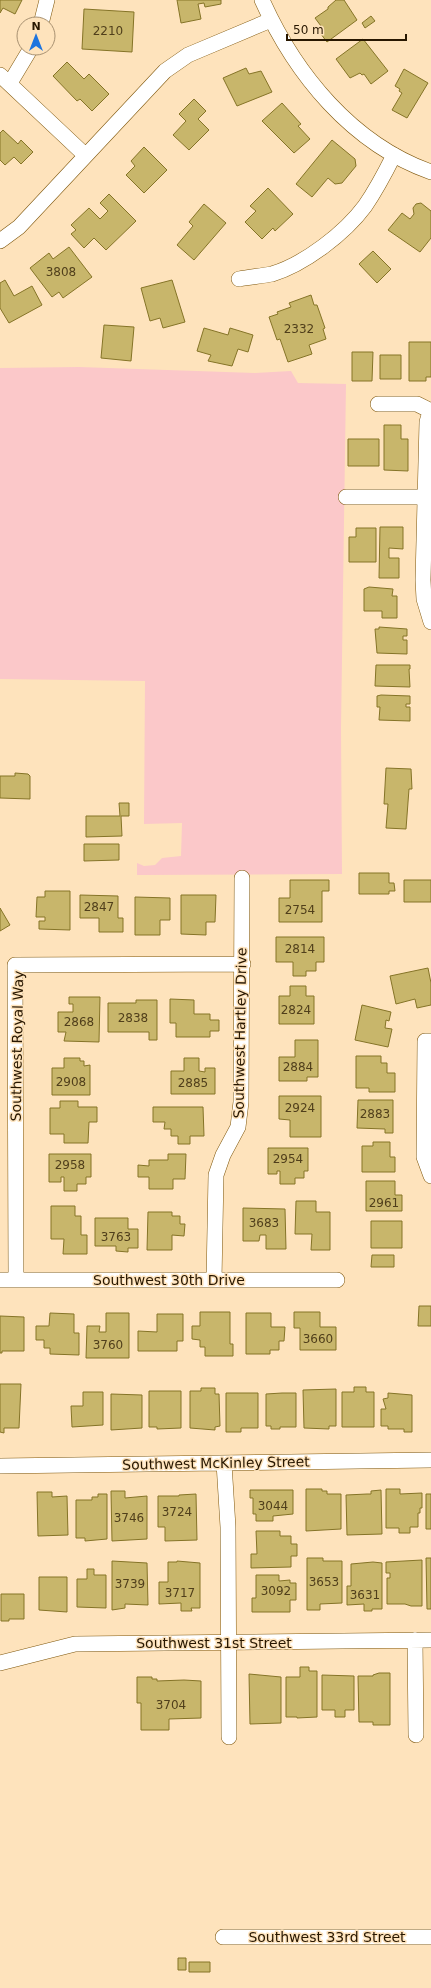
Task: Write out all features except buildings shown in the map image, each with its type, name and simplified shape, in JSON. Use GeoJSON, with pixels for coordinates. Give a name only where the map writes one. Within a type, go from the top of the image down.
{"type":"FeatureCollection","features":[{"type":"Feature","properties":{"kind":"street"},"geometry":{"type":"LineString","coordinates":[[43,16],[47,0]]}},
{"type":"Feature","properties":{"kind":"street"},"geometry":{"type":"LineString","coordinates":[[262,0],[271,20],[303,74],[338,112],[370,140],[394,155],[431,172]]}},
{"type":"Feature","properties":{"kind":"street"},"geometry":{"type":"LineString","coordinates":[[0,241],[19,226],[165,71],[188,55],[271,20]]}},
{"type":"Feature","properties":{"kind":"street"},"geometry":{"type":"LineString","coordinates":[[24,56],[5,79],[85,155]]}},
{"type":"Feature","properties":{"kind":"street"},"geometry":{"type":"LineString","coordinates":[[239,279],[273,273],[306,259],[343,229],[364,207],[381,182],[394,155]]}},
{"type":"Feature","properties":{"kind":"street"},"geometry":{"type":"LineString","coordinates":[[378,404],[417,404],[430,412],[427,422],[428,497],[423,580],[424,599],[431,622]]}},
{"type":"Feature","properties":{"kind":"street"},"geometry":{"type":"LineString","coordinates":[[346,497],[428,497]]}},
{"type":"Feature","properties":{"kind":"street","name":"Southwest Hartley Drive"},"geometry":{"type":"LineString","coordinates":[[214,1280],[216,1175],[223,1155],[238,1127],[241,1102],[243,964],[242,878]]}},
{"type":"Feature","properties":{"kind":"street","name":"Southwest Royal Way"},"geometry":{"type":"LineString","coordinates":[[16,1280],[15,965],[243,964]]}},
{"type":"Feature","properties":{"kind":"street"},"geometry":{"type":"LineString","coordinates":[[428,1041],[424,1157],[431,1176]]}},
{"type":"Feature","properties":{"kind":"street","name":"Southwest 30th Drive"},"geometry":{"type":"LineString","coordinates":[[0,1280],[337,1280]]}},
{"type":"Feature","properties":{"kind":"street","name":"Southwest McKinley Street"},"geometry":{"type":"LineString","coordinates":[[0,1466],[431,1460]]}},
{"type":"Feature","properties":{"kind":"street"},"geometry":{"type":"LineString","coordinates":[[224,1463],[228,1528],[229,1737]]}},
{"type":"Feature","properties":{"kind":"street"},"geometry":{"type":"LineString","coordinates":[[414,1640],[416,1735]]}},
{"type":"Feature","properties":{"kind":"street","name":"Southwest 31st Street"},"geometry":{"type":"LineString","coordinates":[[0,1663],[75,1644],[431,1640]]}},
{"type":"Feature","properties":{"kind":"street","name":"Southwest 33rd Street"},"geometry":{"type":"LineString","coordinates":[[223,1937],[431,1937]]}},
{"type":"Feature","properties":{"kind":"shaded area"},"geometry":{"type":"Polygon","coordinates":[[[79,367],[255,373],[291,371],[298,383],[346,384],[341,728],[342,874],[137,875],[137,863],[144,866],[155,865],[162,858],[181,856],[182,823],[144,824],[145,681],[0,679],[0,368],[79,367]]]}}]}
